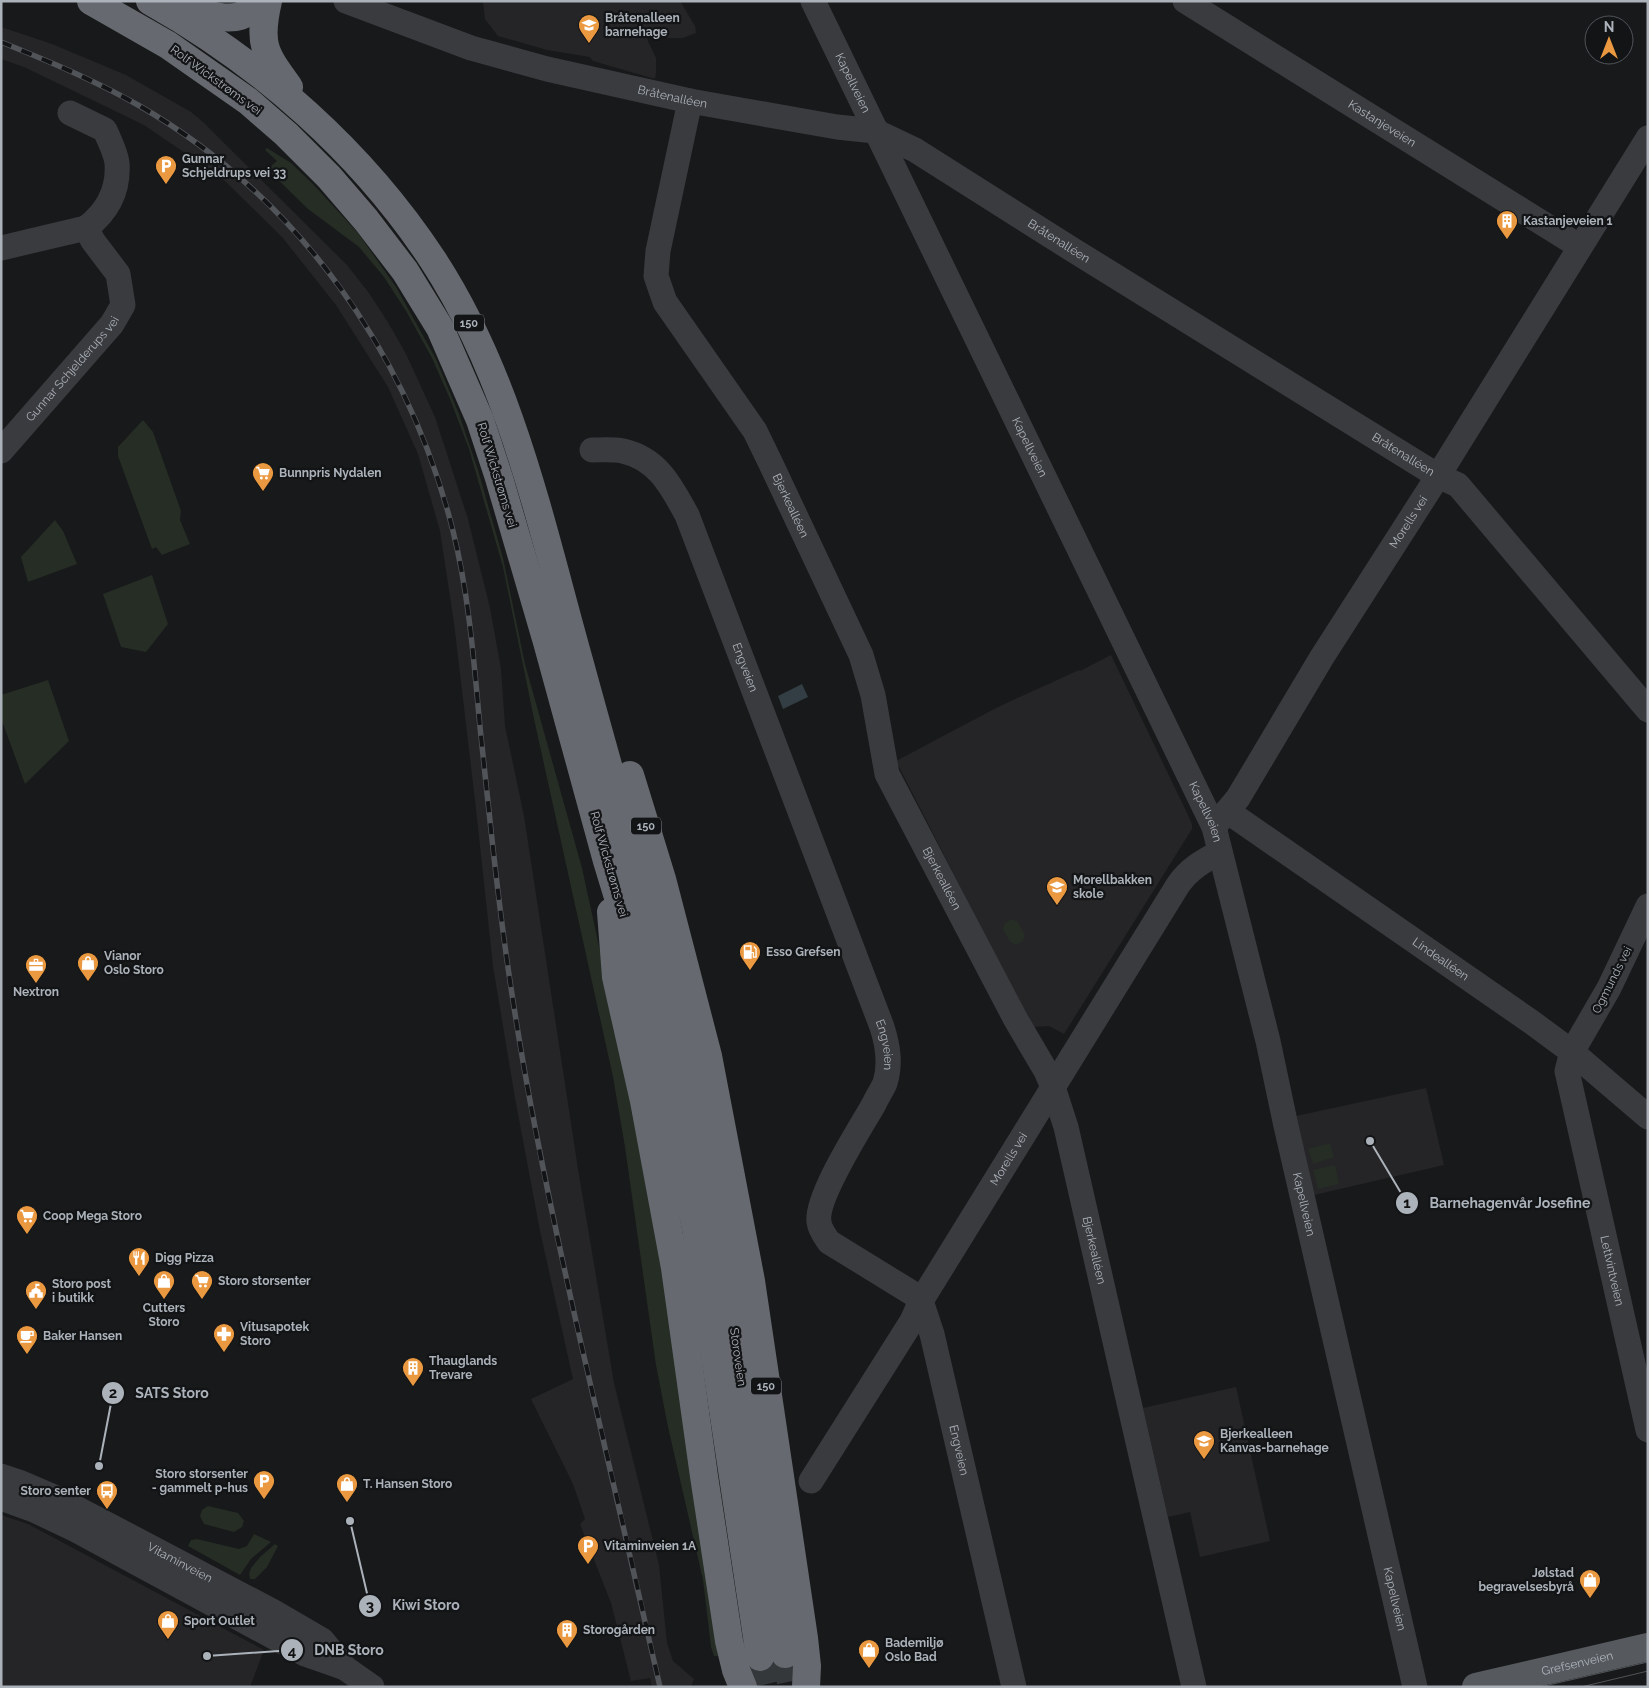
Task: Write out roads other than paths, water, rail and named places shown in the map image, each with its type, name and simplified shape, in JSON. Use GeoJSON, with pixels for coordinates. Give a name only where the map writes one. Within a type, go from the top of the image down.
{"type":"FeatureCollection","features":[{"type":"Feature","properties":{"kind":"highway","name":"Rolf Wickstrøms vei"},"geometry":{"type":"LineString","coordinates":[[91,1],[168,45],[211,74],[248,101],[286,134],[329,177],[366,220],[405,271],[440,328],[480,420],[499,478],[547,642],[606,861],[681,1092]]}},
{"type":"Feature","properties":{"kind":"highway","name":"Rolf Wickstrøms vei"},"geometry":{"type":"LineString","coordinates":[[150,1],[185,21],[230,51],[309,114],[395,207],[433,260],[467,318],[490,367],[510,420],[555,572],[635,862],[681,1092]]}},
{"type":"Feature","properties":{"kind":"highway","name":"150"},"geometry":{"type":"LineString","coordinates":[[162,1],[213,15],[239,17],[264,1]]}},
{"type":"Feature","properties":{"kind":"highway","name":"150"},"geometry":{"type":"LineString","coordinates":[[268,1],[262,36],[268,55],[309,114]]}},
{"type":"Feature","properties":{"kind":"highway","name":"150"},"geometry":{"type":"LineString","coordinates":[[213,15],[268,55]]}},
{"type":"Feature","properties":{"kind":"highway","name":"150"},"geometry":{"type":"LineString","coordinates":[[555,572],[611,714],[662,879],[708,1056],[751,1280],[804,1638],[807,1666],[806,1687]]}},
{"type":"Feature","properties":{"kind":"highway","name":"150"},"geometry":{"type":"LineString","coordinates":[[606,861],[616,978],[661,1186],[675,1268],[729,1641],[736,1670],[743,1687]]}},
{"type":"Feature","properties":{"kind":"highway","name":"Storoveien"},"geometry":{"type":"LineString","coordinates":[[681,1092],[696,1229],[773,1656]]}},
{"type":"Feature","properties":{"kind":"main road","name":"Grefsenveien"},"geometry":{"type":"LineString","coordinates":[[1476,1687],[1648,1647]]}},
{"type":"Feature","properties":{"kind":"main road","name":"Grefsenveien"},"geometry":{"type":"LineString","coordinates":[[1561,1687],[1648,1667]]}},
{"type":"Feature","properties":{"kind":"street","name":"Bråtenalléen"},"geometry":{"type":"LineString","coordinates":[[346,1],[473,48],[547,69],[690,101],[837,127],[876,131],[915,150],[1438,476],[1458,485],[1648,710]]}},
{"type":"Feature","properties":{"kind":"street","name":"Kapellveien"},"geometry":{"type":"LineString","coordinates":[[813,1],[876,131],[1220,819],[1220,852],[1268,1041],[1416,1687]]}},
{"type":"Feature","properties":{"kind":"street","name":"Kastanjeveien"},"geometry":{"type":"LineString","coordinates":[[1184,1],[1579,246]]}},
{"type":"Feature","properties":{"kind":"street","name":"Bjerkealléen"},"geometry":{"type":"LineString","coordinates":[[690,101],[658,251],[656,276],[665,302],[755,431],[768,457],[861,656],[873,695],[887,774],[1016,1020],[1053,1086],[1066,1127],[1194,1687]]}},
{"type":"Feature","properties":{"kind":"street"},"geometry":{"type":"LineString","coordinates":[[1,248],[86,228],[99,218],[114,193],[117,162],[105,130],[70,113]]}},
{"type":"Feature","properties":{"kind":"street","name":"Morells vei"},"geometry":{"type":"LineString","coordinates":[[1220,819],[1238,798],[1322,657],[1438,476],[1579,246],[1648,138]]}},
{"type":"Feature","properties":{"kind":"street","name":"Gunnar Schjelderups vei"},"geometry":{"type":"LineString","coordinates":[[1,451],[112,324],[123,305],[118,274],[93,241],[86,228]]}},
{"type":"Feature","properties":{"kind":"street","name":"Engveien"},"geometry":{"type":"LineString","coordinates":[[592,450],[622,451],[640,457],[656,468],[668,482],[687,515],[888,1044],[888,1065],[884,1085],[828,1186],[820,1207],[818,1220],[821,1230],[829,1242],[912,1292],[920,1301],[932,1334],[1014,1687]]}},
{"type":"Feature","properties":{"kind":"street","name":"Lindealléen"},"geometry":{"type":"LineString","coordinates":[[1220,819],[1449,964],[1572,1052],[1648,1117]]}},
{"type":"Feature","properties":{"kind":"street","name":"Morells vei"},"geometry":{"type":"LineString","coordinates":[[811,1481],[912,1321],[920,1301],[1184,877],[1196,866],[1220,852]]}},
{"type":"Feature","properties":{"kind":"street","name":"Ogmunds vei"},"geometry":{"type":"LineString","coordinates":[[1572,1052],[1609,988],[1648,906]]}},
{"type":"Feature","properties":{"kind":"street","name":"Lettvintveien"},"geometry":{"type":"LineString","coordinates":[[1572,1052],[1567,1070],[1568,1077],[1648,1430]]}},
{"type":"Feature","properties":{"kind":"street","name":"Vitaminveien"},"geometry":{"type":"LineString","coordinates":[[1,1476],[61,1500],[274,1612],[322,1640],[345,1668],[372,1687]]}},
{"type":"Feature","properties":{"kind":"street","name":"Vitaminveien"},"geometry":{"type":"LineString","coordinates":[[1,1498],[34,1510],[76,1530],[305,1654],[345,1668]]}},
{"type":"Feature","properties":{"kind":"tunnel"},"geometry":{"type":"LineString","coordinates":[[785,1654],[792,1687]]}},
{"type":"Feature","properties":{"kind":"tunnel"},"geometry":{"type":"LineString","coordinates":[[760,1657],[767,1687]]}},
{"type":"Feature","properties":{"kind":"tram line"},"geometry":{"type":"LineString","coordinates":[[1540,1687],[1648,1662]]}},
{"type":"Feature","properties":{"kind":"tram line"},"geometry":{"type":"LineString","coordinates":[[1581,1687],[1648,1671]]}},
{"type":"Feature","properties":{"kind":"railway"},"geometry":{"type":"LineString","coordinates":[[1,42],[88,79],[138,105],[196,142],[248,185],[296,233],[339,286],[376,342],[407,402],[433,465],[459,555],[467,604],[499,902],[528,1090],[571,1298],[660,1687]]}},
{"type":"Feature","properties":{"kind":"place","name":"Bråtenalleen barnehage"},"geometry":{"type":"Point","coordinates":[589,44]}},
{"type":"Feature","properties":{"kind":"place","name":"Gunnar Schjeldrups vei 33"},"geometry":{"type":"Point","coordinates":[166,185]}},
{"type":"Feature","properties":{"kind":"place","name":"Kastanjeveien 1"},"geometry":{"type":"Point","coordinates":[1507,240]}},
{"type":"Feature","properties":{"kind":"place","name":"Bunnpris Nydalen"},"geometry":{"type":"Point","coordinates":[263,492]}},
{"type":"Feature","properties":{"kind":"place","name":"Morellbakken skole"},"geometry":{"type":"Point","coordinates":[1057,906]}},
{"type":"Feature","properties":{"kind":"place","name":"Esso Grefsen"},"geometry":{"type":"Point","coordinates":[750,971]}},
{"type":"Feature","properties":{"kind":"place","name":"Vianor Oslo Storo"},"geometry":{"type":"Point","coordinates":[88,982]}},
{"type":"Feature","properties":{"kind":"place","name":"Nextron"},"geometry":{"type":"Point","coordinates":[36,984]}},
{"type":"Feature","properties":{"kind":"place","name":"Barnehagenvår Josefine"},"geometry":{"type":"Point","coordinates":[1370,1141]}},
{"type":"Feature","properties":{"kind":"place","name":"Coop Mega Storo"},"geometry":{"type":"Point","coordinates":[27,1235]}},
{"type":"Feature","properties":{"kind":"place","name":"Digg Pizza"},"geometry":{"type":"Point","coordinates":[139,1277]}},
{"type":"Feature","properties":{"kind":"place","name":"Cutters Storo"},"geometry":{"type":"Point","coordinates":[164,1300]}},
{"type":"Feature","properties":{"kind":"place","name":"Storo storsenter"},"geometry":{"type":"Point","coordinates":[202,1300]}},
{"type":"Feature","properties":{"kind":"place","name":"Storo post i butikk"},"geometry":{"type":"Point","coordinates":[36,1310]}},
{"type":"Feature","properties":{"kind":"place","name":"Vitusapotek Storo"},"geometry":{"type":"Point","coordinates":[224,1353]}},
{"type":"Feature","properties":{"kind":"place","name":"Baker Hansen"},"geometry":{"type":"Point","coordinates":[27,1355]}},
{"type":"Feature","properties":{"kind":"place","name":"Thauglands Trevare"},"geometry":{"type":"Point","coordinates":[413,1387]}},
{"type":"Feature","properties":{"kind":"place","name":"Bjerkealleen Kanvas-barnehage"},"geometry":{"type":"Point","coordinates":[1204,1460]}},
{"type":"Feature","properties":{"kind":"place","name":"SATS Storo"},"geometry":{"type":"Point","coordinates":[99,1466]}},
{"type":"Feature","properties":{"kind":"place","name":"Storo storsenter - gammelt p-hus"},"geometry":{"type":"Point","coordinates":[264,1500]}},
{"type":"Feature","properties":{"kind":"place","name":"T. Hansen Storo"},"geometry":{"type":"Point","coordinates":[347,1503]}},
{"type":"Feature","properties":{"kind":"place","name":"Storo senter"},"geometry":{"type":"Point","coordinates":[107,1510]}},
{"type":"Feature","properties":{"kind":"place","name":"Kiwi Storo"},"geometry":{"type":"Point","coordinates":[350,1521]}},
{"type":"Feature","properties":{"kind":"place","name":"Vitaminveien 1A"},"geometry":{"type":"Point","coordinates":[588,1565]}},
{"type":"Feature","properties":{"kind":"place","name":"Jølstad begravelsesbyrå"},"geometry":{"type":"Point","coordinates":[1590,1599]}},
{"type":"Feature","properties":{"kind":"place","name":"Sport Outlet"},"geometry":{"type":"Point","coordinates":[168,1640]}},
{"type":"Feature","properties":{"kind":"place","name":"Storogården"},"geometry":{"type":"Point","coordinates":[567,1649]}},
{"type":"Feature","properties":{"kind":"place","name":"DNB Storo"},"geometry":{"type":"Point","coordinates":[207,1656]}},
{"type":"Feature","properties":{"kind":"place","name":"Bademiljø Oslo Bad"},"geometry":{"type":"Point","coordinates":[869,1669]}}]}
